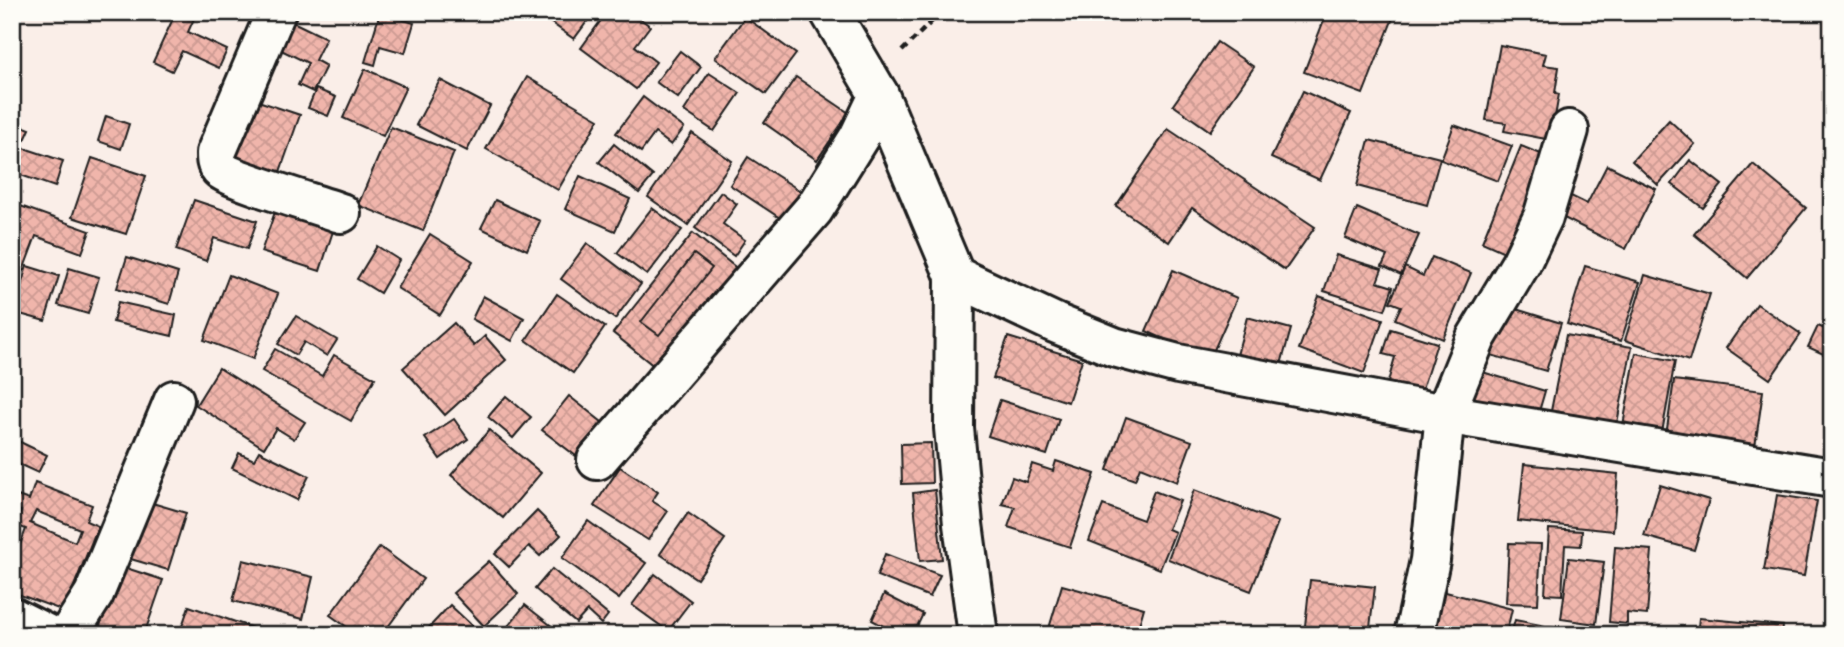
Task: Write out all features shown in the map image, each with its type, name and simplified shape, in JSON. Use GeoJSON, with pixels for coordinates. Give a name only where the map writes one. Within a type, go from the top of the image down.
{"type":"FeatureCollection","features":[{"type":"Feature","properties":{"kind":"street"},"geometry":{"type":"LineString","coordinates":[[276,12],[235,106],[216,160],[222,172],[341,213]]}},
{"type":"Feature","properties":{"kind":"street"},"geometry":{"type":"LineString","coordinates":[[830,12],[874,87],[955,276],[954,428],[963,524],[978,635]]}},
{"type":"Feature","properties":{"kind":"street"},"geometry":{"type":"LineString","coordinates":[[597,460],[814,209],[859,137],[874,87]]}},
{"type":"Feature","properties":{"kind":"street"},"geometry":{"type":"LineString","coordinates":[[1414,635],[1430,560],[1445,414],[1476,338],[1521,263],[1542,217],[1569,130]]}},
{"type":"Feature","properties":{"kind":"street"},"geometry":{"type":"LineString","coordinates":[[955,276],[1055,323],[1114,347],[1178,364],[1445,414],[1832,478]]}},
{"type":"Feature","properties":{"kind":"street"},"geometry":{"type":"LineString","coordinates":[[68,635],[94,594],[174,400]]}},
{"type":"Feature","properties":{"kind":"street"},"geometry":{"type":"LineString","coordinates":[[12,617],[48,635]]}},
{"type":"Feature","properties":{"kind":"path"},"geometry":{"type":"LineString","coordinates":[[874,87],[941,12]]}},
{"type":"Feature","properties":{"kind":"building"},"geometry":{"type":"Polygon","coordinates":[[[176,12],[197,12],[188,32],[227,50],[219,68],[182,51],[172,71],[153,62],[176,12]]]}},
{"type":"Feature","properties":{"kind":"building"},"geometry":{"type":"Polygon","coordinates":[[[536,12],[594,12],[574,39],[536,12]]]}},
{"type":"Feature","properties":{"kind":"building"},"geometry":{"type":"Polygon","coordinates":[[[607,12],[631,12],[650,26],[635,46],[656,62],[636,89],[581,48],[607,12]]]}},
{"type":"Feature","properties":{"kind":"building"},"geometry":{"type":"Polygon","coordinates":[[[1327,12],[1395,13],[1363,94],[1304,72],[1327,12]]]}},
{"type":"Feature","properties":{"kind":"building"},"geometry":{"type":"Polygon","coordinates":[[[380,13],[414,23],[405,53],[380,46],[375,65],[365,62],[380,13]]]}},
{"type":"Feature","properties":{"kind":"building"},"geometry":{"type":"Polygon","coordinates":[[[745,17],[796,54],[766,94],[715,58],[745,17]]]}},
{"type":"Feature","properties":{"kind":"building"},"geometry":{"type":"Polygon","coordinates":[[[293,22],[326,38],[315,60],[326,66],[313,92],[298,85],[308,63],[279,49],[293,22]]]}},
{"type":"Feature","properties":{"kind":"building"},"geometry":{"type":"Polygon","coordinates":[[[1217,42],[1254,67],[1210,131],[1173,105],[1217,42]]]}},
{"type":"Feature","properties":{"kind":"building"},"geometry":{"type":"Polygon","coordinates":[[[1500,45],[1546,54],[1543,65],[1559,67],[1555,93],[1559,94],[1551,140],[1504,131],[1506,123],[1486,120],[1500,45]]]}},
{"type":"Feature","properties":{"kind":"building"},"geometry":{"type":"Polygon","coordinates":[[[680,51],[701,67],[678,98],[656,82],[680,51]]]}},
{"type":"Feature","properties":{"kind":"building"},"geometry":{"type":"Polygon","coordinates":[[[365,69],[406,87],[383,136],[343,118],[365,69]]]}},
{"type":"Feature","properties":{"kind":"building"},"geometry":{"type":"Polygon","coordinates":[[[709,73],[740,93],[714,131],[684,111],[709,73]]]}},
{"type":"Feature","properties":{"kind":"building"},"geometry":{"type":"Polygon","coordinates":[[[527,77],[599,119],[558,190],[486,149],[527,77]]]}},
{"type":"Feature","properties":{"kind":"building"},"geometry":{"type":"Polygon","coordinates":[[[796,77],[849,113],[817,160],[764,123],[796,77]]]}},
{"type":"Feature","properties":{"kind":"building"},"geometry":{"type":"Polygon","coordinates":[[[440,80],[490,106],[467,151],[416,125],[440,80]]]}},
{"type":"Feature","properties":{"kind":"building"},"geometry":{"type":"Polygon","coordinates":[[[316,89],[336,97],[328,116],[308,108],[316,89]]]}},
{"type":"Feature","properties":{"kind":"building"},"geometry":{"type":"Polygon","coordinates":[[[1303,91],[1351,113],[1320,180],[1271,158],[1303,91]]]}},
{"type":"Feature","properties":{"kind":"building"},"geometry":{"type":"Polygon","coordinates":[[[246,97],[300,115],[276,183],[222,165],[246,97]]]}},
{"type":"Feature","properties":{"kind":"building"},"geometry":{"type":"Polygon","coordinates":[[[643,97],[684,128],[671,145],[655,133],[641,152],[616,133],[643,97]]]}},
{"type":"Feature","properties":{"kind":"building"},"geometry":{"type":"Polygon","coordinates":[[[106,116],[129,124],[121,149],[98,141],[106,116]]]}},
{"type":"Feature","properties":{"kind":"building"},"geometry":{"type":"Polygon","coordinates":[[[1669,120],[1695,144],[1658,185],[1632,161],[1669,120]]]}},
{"type":"Feature","properties":{"kind":"building"},"geometry":{"type":"Polygon","coordinates":[[[12,122],[30,129],[25,140],[12,135],[12,122]]]}},
{"type":"Feature","properties":{"kind":"building"},"geometry":{"type":"Polygon","coordinates":[[[1454,125],[1512,146],[1498,181],[1441,160],[1454,125]]]}},
{"type":"Feature","properties":{"kind":"building"},"geometry":{"type":"Polygon","coordinates":[[[391,127],[454,152],[423,231],[358,205],[391,127]]]}},
{"type":"Feature","properties":{"kind":"building"},"geometry":{"type":"Polygon","coordinates":[[[1168,129],[1315,227],[1285,270],[1192,208],[1169,242],[1116,206],[1168,129]]]}},
{"type":"Feature","properties":{"kind":"building"},"geometry":{"type":"Polygon","coordinates":[[[692,133],[732,161],[688,225],[648,197],[692,133]]]}},
{"type":"Feature","properties":{"kind":"building"},"geometry":{"type":"Polygon","coordinates":[[[1369,140],[1440,158],[1427,205],[1357,186],[1369,140]]]}},
{"type":"Feature","properties":{"kind":"building"},"geometry":{"type":"Polygon","coordinates":[[[12,144],[63,161],[55,187],[12,172],[12,144]]]}},
{"type":"Feature","properties":{"kind":"building"},"geometry":{"type":"Polygon","coordinates":[[[614,144],[653,176],[639,193],[599,162],[614,144]]]}},
{"type":"Feature","properties":{"kind":"building"},"geometry":{"type":"Polygon","coordinates":[[[1521,146],[1551,158],[1511,255],[1482,242],[1521,146]]]}},
{"type":"Feature","properties":{"kind":"building"},"geometry":{"type":"Polygon","coordinates":[[[748,157],[805,194],[786,222],[730,185],[748,157]]]}},
{"type":"Feature","properties":{"kind":"building"},"geometry":{"type":"Polygon","coordinates":[[[92,158],[146,176],[126,234],[72,217],[92,158]]]}},
{"type":"Feature","properties":{"kind":"building"},"geometry":{"type":"Polygon","coordinates":[[[1690,160],[1722,185],[1703,208],[1672,184],[1690,160]]]}},
{"type":"Feature","properties":{"kind":"building"},"geometry":{"type":"Polygon","coordinates":[[[1753,164],[1806,208],[1747,278],[1694,234],[1753,164]]]}},
{"type":"Feature","properties":{"kind":"building"},"geometry":{"type":"Polygon","coordinates":[[[1607,165],[1656,189],[1626,249],[1552,212],[1563,192],[1587,204],[1607,165]]]}},
{"type":"Feature","properties":{"kind":"building"},"geometry":{"type":"Polygon","coordinates":[[[580,176],[630,199],[615,231],[565,209],[580,176]]]}},
{"type":"Feature","properties":{"kind":"building"},"geometry":{"type":"Polygon","coordinates":[[[721,192],[737,204],[723,224],[745,240],[734,256],[695,228],[721,192]]]}},
{"type":"Feature","properties":{"kind":"building"},"geometry":{"type":"Polygon","coordinates":[[[194,200],[257,221],[247,249],[214,238],[206,261],[176,250],[194,200]]]}},
{"type":"Feature","properties":{"kind":"building"},"geometry":{"type":"Polygon","coordinates":[[[495,200],[540,221],[527,250],[481,228],[495,200]]]}},
{"type":"Feature","properties":{"kind":"building"},"geometry":{"type":"Polygon","coordinates":[[[12,203],[90,231],[82,253],[36,236],[21,276],[12,272],[12,203]]]}},
{"type":"Feature","properties":{"kind":"building"},"geometry":{"type":"Polygon","coordinates":[[[277,206],[335,225],[320,271],[261,252],[277,206]]]}},
{"type":"Feature","properties":{"kind":"building"},"geometry":{"type":"Polygon","coordinates":[[[652,208],[682,230],[647,275],[617,253],[652,208]]]}},
{"type":"Feature","properties":{"kind":"building"},"geometry":{"type":"Polygon","coordinates":[[[1357,208],[1419,235],[1401,275],[1382,266],[1387,256],[1345,238],[1357,208]]]}},
{"type":"Feature","properties":{"kind":"building"},"geometry":{"type":"Polygon","coordinates":[[[693,233],[745,275],[665,375],[613,333],[693,233]]]}},
{"type":"Feature","properties":{"kind":"building"},"geometry":{"type":"Polygon","coordinates":[[[430,234],[473,261],[440,315],[397,288],[430,234]]]}},
{"type":"Feature","properties":{"kind":"building"},"geometry":{"type":"Polygon","coordinates":[[[587,243],[641,284],[615,319],[561,279],[587,243]]]}},
{"type":"Feature","properties":{"kind":"building"},"geometry":{"type":"Polygon","coordinates":[[[377,246],[399,260],[380,293],[357,279],[377,246]]]}},
{"type":"Feature","properties":{"kind":"building"},"geometry":{"type":"Polygon","coordinates":[[[694,254],[712,268],[659,335],[641,322],[694,254]]]}},
{"type":"Feature","properties":{"kind":"building"},"geometry":{"type":"Polygon","coordinates":[[[1336,255],[1382,269],[1377,282],[1393,287],[1385,310],[1324,291],[1336,255]]]}},
{"type":"Feature","properties":{"kind":"building"},"geometry":{"type":"Polygon","coordinates":[[[127,257],[178,273],[169,304],[117,288],[127,257]]]}},
{"type":"Feature","properties":{"kind":"building"},"geometry":{"type":"Polygon","coordinates":[[[1432,257],[1471,273],[1443,339],[1395,319],[1401,306],[1390,302],[1405,267],[1423,276],[1432,257]]]}},
{"type":"Feature","properties":{"kind":"building"},"geometry":{"type":"Polygon","coordinates":[[[27,266],[59,276],[45,321],[13,312],[27,266]]]}},
{"type":"Feature","properties":{"kind":"building"},"geometry":{"type":"Polygon","coordinates":[[[1585,266],[1640,282],[1621,341],[1567,324],[1585,266]]]}},
{"type":"Feature","properties":{"kind":"building"},"geometry":{"type":"Polygon","coordinates":[[[69,268],[99,277],[88,314],[58,305],[69,268]]]}},
{"type":"Feature","properties":{"kind":"building"},"geometry":{"type":"Polygon","coordinates":[[[1173,270],[1237,298],[1210,359],[1146,331],[1173,270]]]}},
{"type":"Feature","properties":{"kind":"building"},"geometry":{"type":"Polygon","coordinates":[[[229,275],[278,294],[253,359],[204,340],[229,275]]]}},
{"type":"Feature","properties":{"kind":"building"},"geometry":{"type":"Polygon","coordinates":[[[1645,275],[1710,294],[1689,361],[1625,340],[1645,275]]]}},
{"type":"Feature","properties":{"kind":"building"},"geometry":{"type":"Polygon","coordinates":[[[557,294],[605,327],[573,373],[526,340],[557,294]]]}},
{"type":"Feature","properties":{"kind":"building"},"geometry":{"type":"Polygon","coordinates":[[[483,296],[524,318],[512,341],[472,319],[483,296]]]}},
{"type":"Feature","properties":{"kind":"building"},"geometry":{"type":"Polygon","coordinates":[[[1319,296],[1383,319],[1364,373],[1299,349],[1319,296]]]}},
{"type":"Feature","properties":{"kind":"building"},"geometry":{"type":"Polygon","coordinates":[[[118,302],[176,315],[172,336],[113,322],[118,302]]]}},
{"type":"Feature","properties":{"kind":"building"},"geometry":{"type":"Polygon","coordinates":[[[1757,304],[1801,334],[1770,379],[1726,348],[1757,304]]]}},
{"type":"Feature","properties":{"kind":"building"},"geometry":{"type":"Polygon","coordinates":[[[1506,306],[1561,323],[1546,371],[1491,355],[1506,306]]]}},
{"type":"Feature","properties":{"kind":"building"},"geometry":{"type":"Polygon","coordinates":[[[296,316],[337,340],[327,356],[304,342],[296,355],[278,344],[296,316]]]}},
{"type":"Feature","properties":{"kind":"building"},"geometry":{"type":"Polygon","coordinates":[[[1247,317],[1291,329],[1278,375],[1235,363],[1247,317]]]}},
{"type":"Feature","properties":{"kind":"building"},"geometry":{"type":"Polygon","coordinates":[[[454,323],[474,346],[485,336],[506,360],[445,415],[403,368],[454,323]]]}},
{"type":"Feature","properties":{"kind":"building"},"geometry":{"type":"Polygon","coordinates":[[[1818,326],[1832,332],[1832,358],[1808,347],[1818,326]]]}},
{"type":"Feature","properties":{"kind":"building"},"geometry":{"type":"Polygon","coordinates":[[[1391,329],[1437,343],[1419,399],[1386,389],[1395,357],[1383,354],[1391,329]]]}},
{"type":"Feature","properties":{"kind":"building"},"geometry":{"type":"Polygon","coordinates":[[[1566,335],[1632,347],[1615,433],[1549,421],[1566,335]]]}},
{"type":"Feature","properties":{"kind":"building"},"geometry":{"type":"Polygon","coordinates":[[[1008,337],[1082,360],[1068,402],[993,378],[1008,337]]]}},
{"type":"Feature","properties":{"kind":"building"},"geometry":{"type":"Polygon","coordinates":[[[275,349],[322,376],[334,355],[375,378],[351,421],[262,371],[275,349]]]}},
{"type":"Feature","properties":{"kind":"building"},"geometry":{"type":"Polygon","coordinates":[[[1636,353],[1675,361],[1661,438],[1622,431],[1636,353]]]}},
{"type":"Feature","properties":{"kind":"building"},"geometry":{"type":"Polygon","coordinates":[[[219,368],[305,422],[294,439],[276,428],[264,448],[196,405],[219,368]]]}},
{"type":"Feature","properties":{"kind":"building"},"geometry":{"type":"Polygon","coordinates":[[[1476,370],[1545,391],[1535,425],[1465,405],[1476,370]]]}},
{"type":"Feature","properties":{"kind":"building"},"geometry":{"type":"Polygon","coordinates":[[[1674,380],[1763,391],[1755,447],[1666,436],[1674,380]]]}},
{"type":"Feature","properties":{"kind":"building"},"geometry":{"type":"Polygon","coordinates":[[[506,396],[531,417],[513,438],[488,417],[506,396]]]}},
{"type":"Feature","properties":{"kind":"building"},"geometry":{"type":"Polygon","coordinates":[[[569,396],[607,426],[580,459],[542,430],[569,396]]]}},
{"type":"Feature","properties":{"kind":"building"},"geometry":{"type":"Polygon","coordinates":[[[1000,400],[1059,419],[1047,455],[988,436],[1000,400]]]}},
{"type":"Feature","properties":{"kind":"building"},"geometry":{"type":"Polygon","coordinates":[[[1126,417],[1192,441],[1177,482],[1140,467],[1135,480],[1107,470],[1126,417]]]}},
{"type":"Feature","properties":{"kind":"building"},"geometry":{"type":"Polygon","coordinates":[[[454,419],[468,439],[440,459],[425,438],[454,419]]]}},
{"type":"Feature","properties":{"kind":"building"},"geometry":{"type":"Polygon","coordinates":[[[489,430],[541,473],[503,518],[451,475],[489,430]]]}},
{"type":"Feature","properties":{"kind":"building"},"geometry":{"type":"Polygon","coordinates":[[[12,438],[47,455],[38,473],[12,461],[12,438]]]}},
{"type":"Feature","properties":{"kind":"building"},"geometry":{"type":"Polygon","coordinates":[[[931,443],[932,483],[902,484],[901,444],[931,443]]]}},
{"type":"Feature","properties":{"kind":"building"},"geometry":{"type":"Polygon","coordinates":[[[259,451],[309,476],[297,500],[232,468],[239,453],[254,460],[259,451]]]}},
{"type":"Feature","properties":{"kind":"building"},"geometry":{"type":"Polygon","coordinates":[[[1056,461],[1095,474],[1070,547],[1008,527],[1015,507],[1002,504],[1012,477],[1026,482],[1032,464],[1053,471],[1056,461]]]}},
{"type":"Feature","properties":{"kind":"building"},"geometry":{"type":"Polygon","coordinates":[[[1524,464],[1618,474],[1613,531],[1518,521],[1524,464]]]}},
{"type":"Feature","properties":{"kind":"building"},"geometry":{"type":"Polygon","coordinates":[[[620,467],[658,492],[652,501],[668,511],[648,540],[594,506],[620,467]]]}},
{"type":"Feature","properties":{"kind":"building"},"geometry":{"type":"Polygon","coordinates":[[[35,483],[92,505],[86,521],[98,526],[64,611],[12,592],[12,565],[26,529],[15,525],[21,511],[12,508],[12,494],[29,500],[35,483]],[[36,511],[30,523],[75,542],[80,529],[36,511]]]}},
{"type":"Feature","properties":{"kind":"building"},"geometry":{"type":"Polygon","coordinates":[[[1660,485],[1709,500],[1694,550],[1644,536],[1660,485]]]}},
{"type":"Feature","properties":{"kind":"building"},"geometry":{"type":"Polygon","coordinates":[[[935,490],[942,559],[920,561],[913,493],[935,490]]]}},
{"type":"Feature","properties":{"kind":"building"},"geometry":{"type":"Polygon","coordinates":[[[1194,490],[1278,522],[1251,591],[1168,559],[1194,490]]]}},
{"type":"Feature","properties":{"kind":"building"},"geometry":{"type":"Polygon","coordinates":[[[1154,491],[1180,501],[1168,529],[1175,532],[1160,569],[1089,541],[1103,505],[1143,520],[1154,491]]]}},
{"type":"Feature","properties":{"kind":"building"},"geometry":{"type":"Polygon","coordinates":[[[1777,495],[1817,501],[1804,576],[1764,570],[1777,495]]]}},
{"type":"Feature","properties":{"kind":"building"},"geometry":{"type":"Polygon","coordinates":[[[142,500],[186,513],[168,570],[124,557],[142,500]]]}},
{"type":"Feature","properties":{"kind":"building"},"geometry":{"type":"Polygon","coordinates":[[[537,511],[561,535],[540,556],[529,546],[509,567],[495,554],[537,511]]]}},
{"type":"Feature","properties":{"kind":"building"},"geometry":{"type":"Polygon","coordinates":[[[688,513],[725,539],[697,579],[660,554],[688,513]]]}},
{"type":"Feature","properties":{"kind":"building"},"geometry":{"type":"Polygon","coordinates":[[[588,521],[646,563],[619,599],[562,558],[588,521]]]}},
{"type":"Feature","properties":{"kind":"building"},"geometry":{"type":"Polygon","coordinates":[[[1549,529],[1582,531],[1581,546],[1565,545],[1562,595],[1545,594],[1549,529]]]}},
{"type":"Feature","properties":{"kind":"building"},"geometry":{"type":"Polygon","coordinates":[[[1509,543],[1541,544],[1538,604],[1506,603],[1509,543]]]}},
{"type":"Feature","properties":{"kind":"building"},"geometry":{"type":"Polygon","coordinates":[[[380,547],[423,579],[382,635],[358,635],[330,615],[380,547]]]}},
{"type":"Feature","properties":{"kind":"building"},"geometry":{"type":"Polygon","coordinates":[[[1615,547],[1652,550],[1647,615],[1627,613],[1627,624],[1609,622],[1615,547]]]}},
{"type":"Feature","properties":{"kind":"building"},"geometry":{"type":"Polygon","coordinates":[[[885,554],[940,575],[930,597],[877,576],[885,554]]]}},
{"type":"Feature","properties":{"kind":"building"},"geometry":{"type":"Polygon","coordinates":[[[1569,558],[1604,562],[1596,624],[1561,619],[1569,558]]]}},
{"type":"Feature","properties":{"kind":"building"},"geometry":{"type":"Polygon","coordinates":[[[243,560],[313,577],[303,619],[233,601],[243,560]]]}},
{"type":"Feature","properties":{"kind":"building"},"geometry":{"type":"Polygon","coordinates":[[[489,561],[518,594],[484,626],[453,593],[489,561]]]}},
{"type":"Feature","properties":{"kind":"building"},"geometry":{"type":"Polygon","coordinates":[[[120,566],[163,580],[144,635],[97,635],[120,566]]]}},
{"type":"Feature","properties":{"kind":"building"},"geometry":{"type":"Polygon","coordinates":[[[552,569],[608,615],[601,624],[587,611],[576,623],[535,589],[552,569]]]}},
{"type":"Feature","properties":{"kind":"building"},"geometry":{"type":"Polygon","coordinates":[[[655,574],[691,601],[668,631],[632,605],[655,574]]]}},
{"type":"Feature","properties":{"kind":"building"},"geometry":{"type":"Polygon","coordinates":[[[1310,580],[1375,587],[1369,635],[1304,635],[1310,580]]]}},
{"type":"Feature","properties":{"kind":"building"},"geometry":{"type":"Polygon","coordinates":[[[1062,585],[1144,608],[1136,635],[1047,635],[1062,585]]]}},
{"type":"Feature","properties":{"kind":"building"},"geometry":{"type":"Polygon","coordinates":[[[1438,590],[1512,609],[1506,635],[1427,635],[1438,590]]]}},
{"type":"Feature","properties":{"kind":"building"},"geometry":{"type":"Polygon","coordinates":[[[884,594],[923,614],[913,635],[900,635],[872,620],[884,594]]]}},
{"type":"Feature","properties":{"kind":"building"},"geometry":{"type":"Polygon","coordinates":[[[450,605],[482,635],[422,635],[450,605]]]}},
{"type":"Feature","properties":{"kind":"building"},"geometry":{"type":"Polygon","coordinates":[[[525,605],[563,635],[501,635],[525,605]]]}},
{"type":"Feature","properties":{"kind":"building"},"geometry":{"type":"Polygon","coordinates":[[[189,606],[273,635],[179,635],[189,606]]]}},
{"type":"Feature","properties":{"kind":"building"},"geometry":{"type":"Polygon","coordinates":[[[1699,618],[1783,626],[1782,635],[1697,635],[1699,618]]]}},
{"type":"Feature","properties":{"kind":"building"},"geometry":{"type":"Polygon","coordinates":[[[1515,620],[1592,635],[1511,635],[1515,620]]]}}]}
